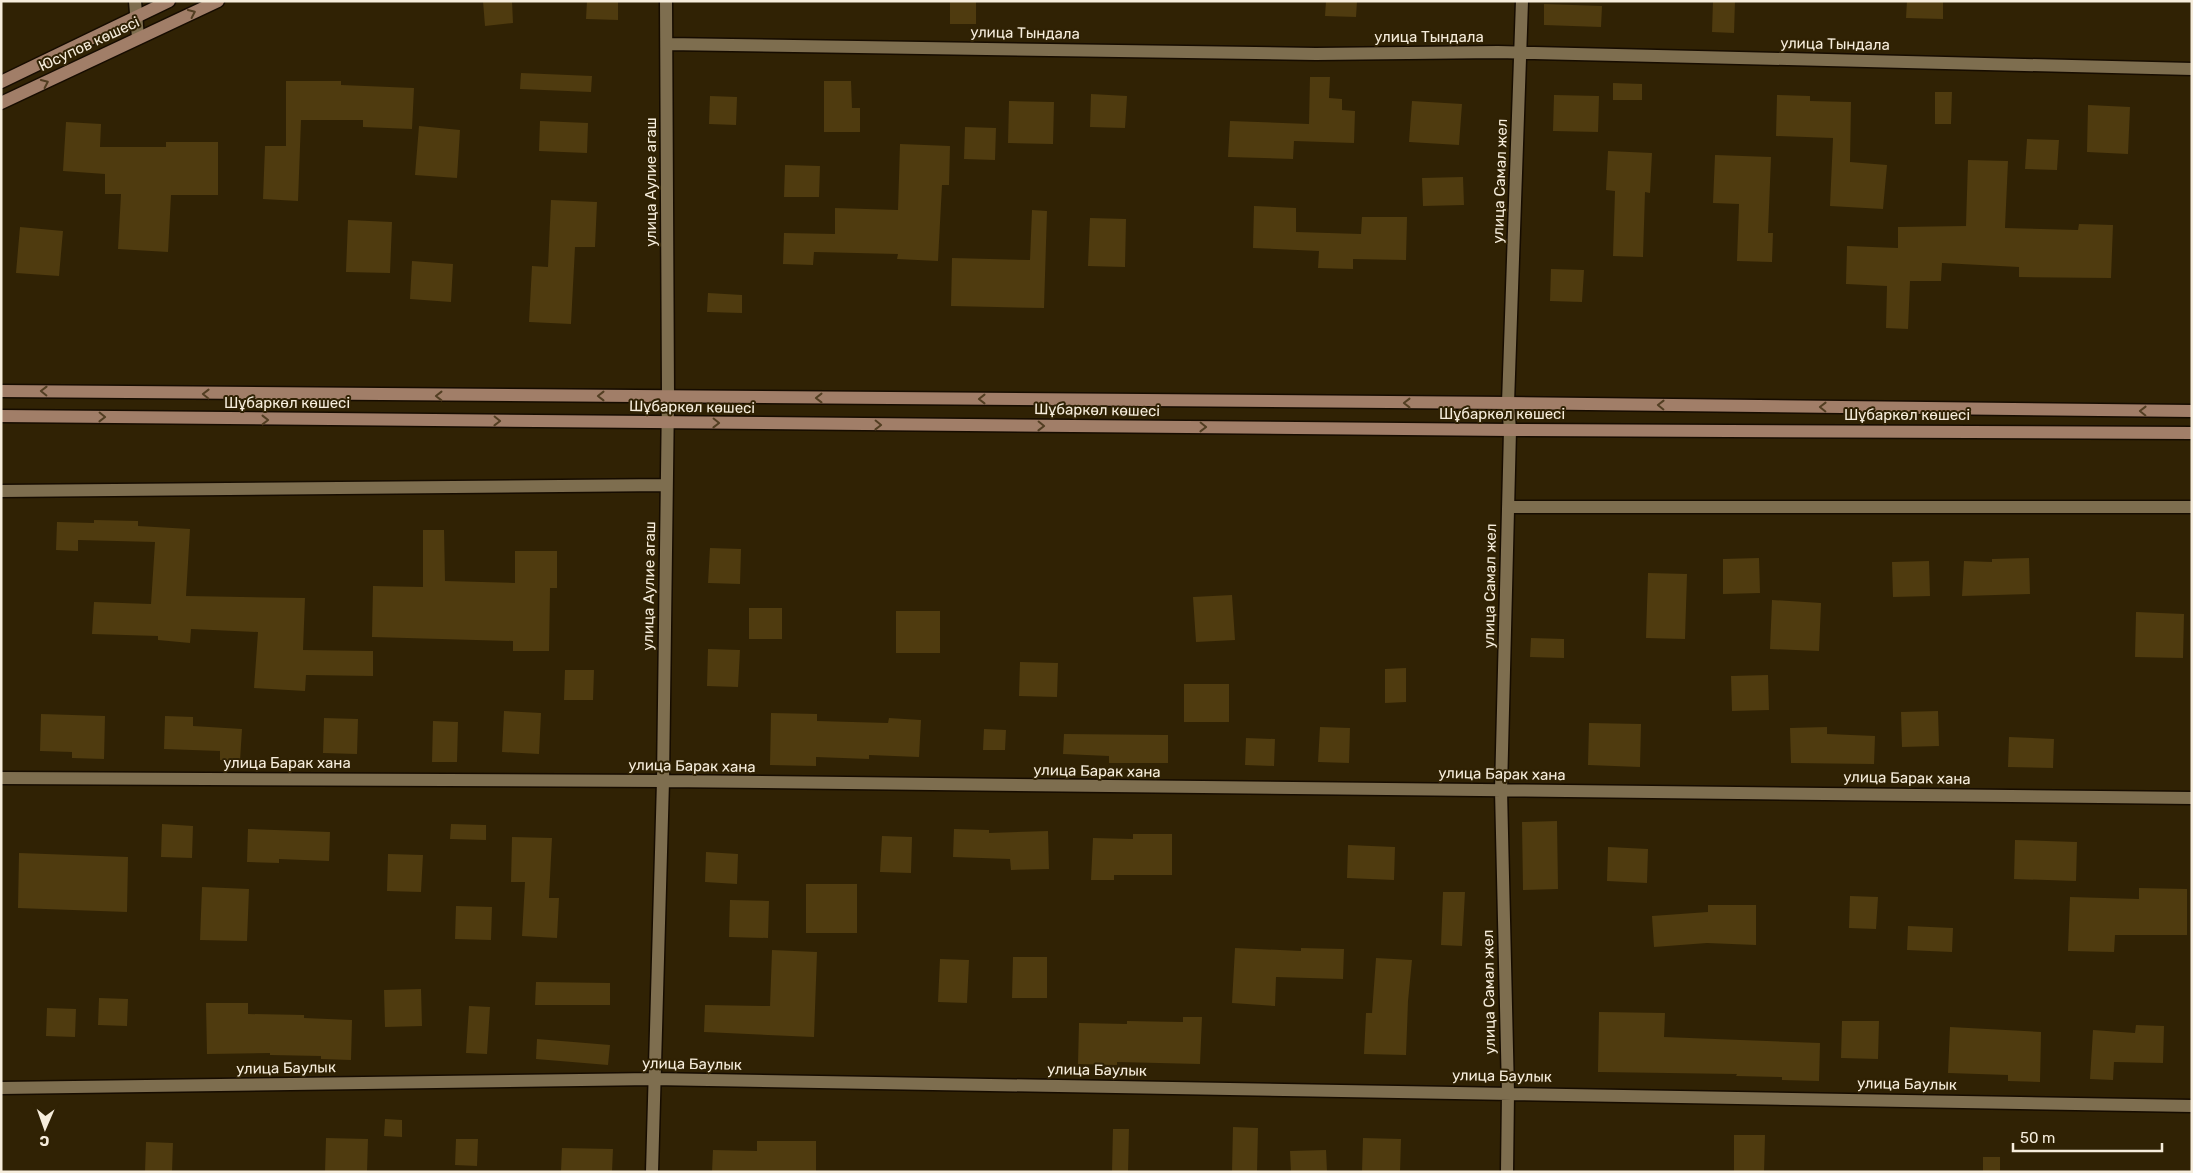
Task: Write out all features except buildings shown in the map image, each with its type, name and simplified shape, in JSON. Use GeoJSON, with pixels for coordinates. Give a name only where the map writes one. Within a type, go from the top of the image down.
{"type":"FeatureCollection","features":[{"type":"Feature","properties":{"kind":"street"},"geometry":{"type":"LineString","coordinates":[[135,1],[138,38]]}},
{"type":"Feature","properties":{"kind":"street","name":"Юсупов көшесі"},"geometry":{"type":"LineString","coordinates":[[1,82],[169,1]]}},
{"type":"Feature","properties":{"kind":"street","name":"Юсупов көшесі"},"geometry":{"type":"LineString","coordinates":[[1,104],[218,1]]}},
{"type":"Feature","properties":{"kind":"street","name":"улица Аулие агаш"},"geometry":{"type":"LineString","coordinates":[[652,1172],[653,1079],[663,781],[668,397],[666,1]]}},
{"type":"Feature","properties":{"kind":"street","name":"улица Самал жел"},"geometry":{"type":"LineString","coordinates":[[1507,1172],[1508,1093],[1501,790],[1510,430],[1508,403],[1522,53],[1522,1]]}},
{"type":"Feature","properties":{"kind":"street","name":"улица Тындала"},"geometry":{"type":"LineString","coordinates":[[667,44],[1316,54],[1522,53],[2192,69]]}},
{"type":"Feature","properties":{"kind":"street","name":"Шұбаркөл көшесі"},"geometry":{"type":"LineString","coordinates":[[1,391],[1508,403],[2192,412]]}},
{"type":"Feature","properties":{"kind":"street","name":"Шұбаркөл көшесі"},"geometry":{"type":"LineString","coordinates":[[1,416],[1510,430],[2192,433]]}},
{"type":"Feature","properties":{"kind":"street"},"geometry":{"type":"LineString","coordinates":[[1,491],[666,485]]}},
{"type":"Feature","properties":{"kind":"street"},"geometry":{"type":"LineString","coordinates":[[1508,507],[2192,507]]}},
{"type":"Feature","properties":{"kind":"street","name":"улица Барак хана"},"geometry":{"type":"LineString","coordinates":[[1,778],[663,781],[2192,798]]}},
{"type":"Feature","properties":{"kind":"street","name":"улица Баулык"},"geometry":{"type":"LineString","coordinates":[[1,1088],[653,1079],[2192,1106]]}}]}
